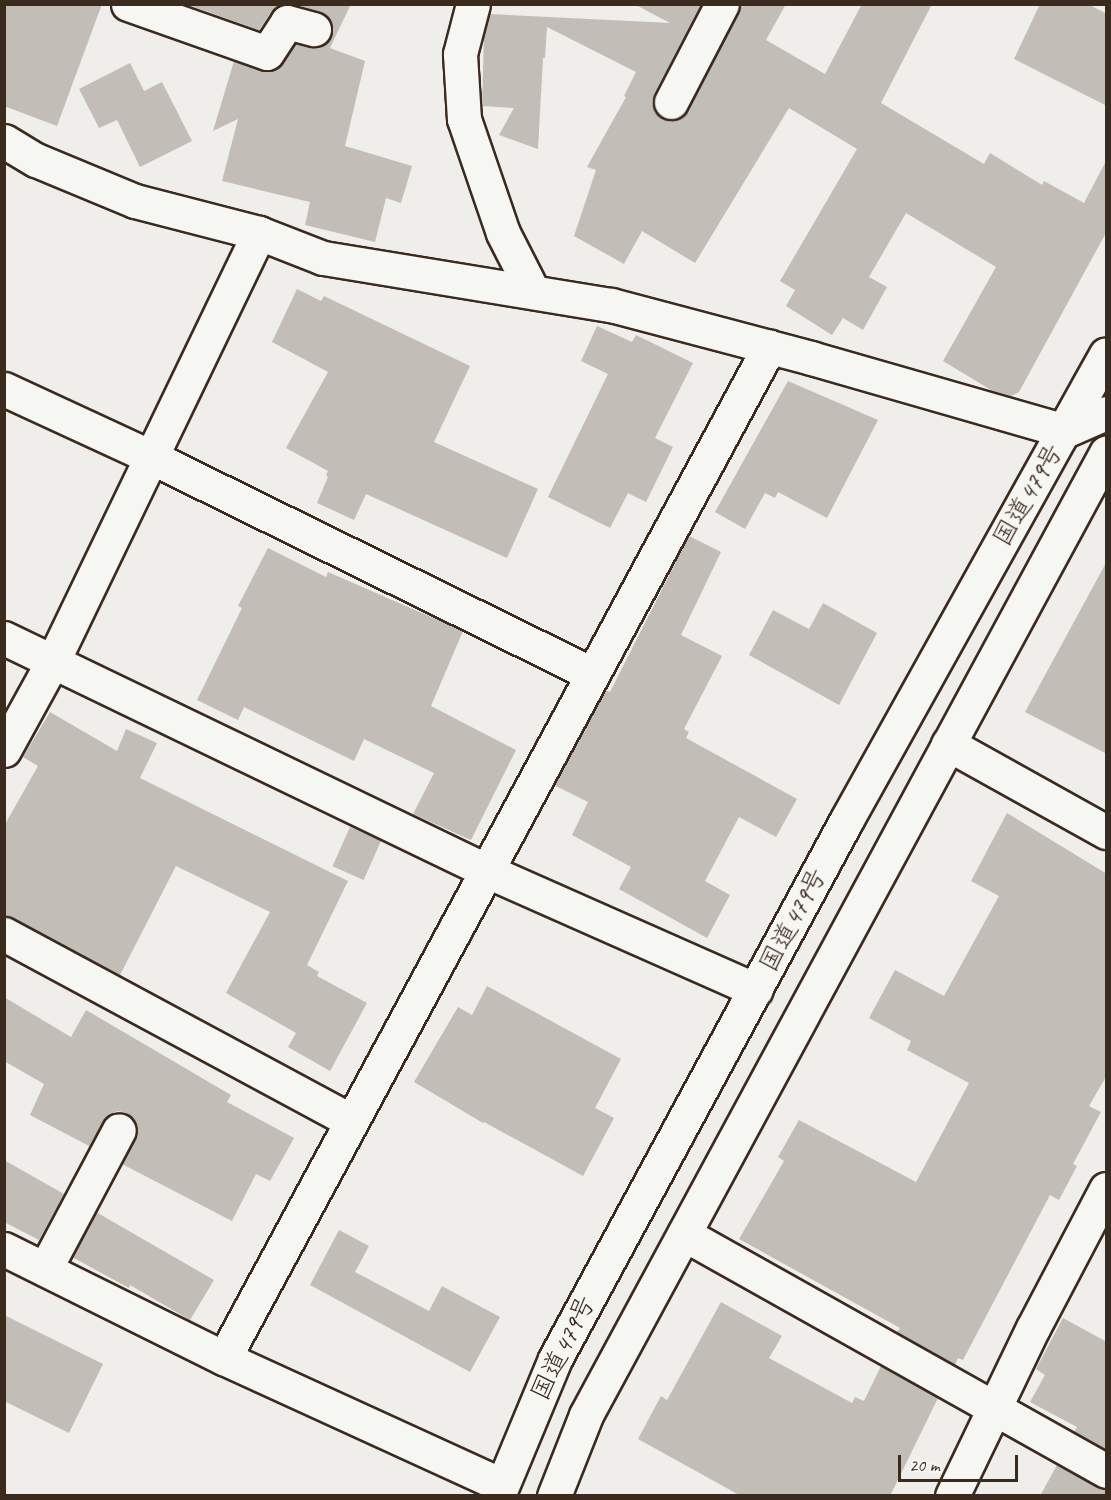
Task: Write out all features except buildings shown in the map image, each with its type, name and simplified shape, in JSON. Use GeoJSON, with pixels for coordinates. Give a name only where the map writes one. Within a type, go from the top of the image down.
{"type":"FeatureCollection","features":[{"type":"Feature","properties":{"kind":"main road"},"geometry":{"type":"LineString","coordinates":[[128,4],[267,53],[287,22],[314,29]]}},
{"type":"Feature","properties":{"kind":"main road"},"geometry":{"type":"LineString","coordinates":[[473,4],[460,54],[464,119],[503,233],[533,292]]}},
{"type":"Feature","properties":{"kind":"main road"},"geometry":{"type":"LineString","coordinates":[[671,102],[722,4]]}},
{"type":"Feature","properties":{"kind":"main road"},"geometry":{"type":"LineString","coordinates":[[4,141],[36,160],[135,201],[259,233],[323,258],[611,304],[770,346],[1065,431],[1107,413]]}},
{"type":"Feature","properties":{"kind":"main road"},"geometry":{"type":"LineString","coordinates":[[4,750],[53,662],[259,233]]}},
{"type":"Feature","properties":{"kind":"main road"},"geometry":{"type":"LineString","coordinates":[[224,1358],[485,870],[770,346]]}},
{"type":"Feature","properties":{"kind":"main road","name":"国道479号"},"geometry":{"type":"LineString","coordinates":[[499,1490],[555,1359],[851,811],[1107,354]]}},
{"type":"Feature","properties":{"kind":"main road"},"geometry":{"type":"LineString","coordinates":[[4,388],[151,457],[592,674]]}},
{"type":"Feature","properties":{"kind":"main road","name":"国道479号"},"geometry":{"type":"LineString","coordinates":[[554,1496],[586,1415],[1107,453]]}},
{"type":"Feature","properties":{"kind":"main road"},"geometry":{"type":"LineString","coordinates":[[4,639],[485,870],[756,990]]}},
{"type":"Feature","properties":{"kind":"main road"},"geometry":{"type":"LineString","coordinates":[[948,744],[1107,832]]}},
{"type":"Feature","properties":{"kind":"main road"},"geometry":{"type":"LineString","coordinates":[[4,934],[351,1121]]}},
{"type":"Feature","properties":{"kind":"main road"},"geometry":{"type":"LineString","coordinates":[[45,1269],[119,1130]]}},
{"type":"Feature","properties":{"kind":"main road"},"geometry":{"type":"LineString","coordinates":[[952,1496],[1107,1189]]}},
{"type":"Feature","properties":{"kind":"main road"},"geometry":{"type":"LineString","coordinates":[[684,1234],[1107,1471]]}},
{"type":"Feature","properties":{"kind":"main road"},"geometry":{"type":"LineString","coordinates":[[4,1249],[499,1490]]}}]}
